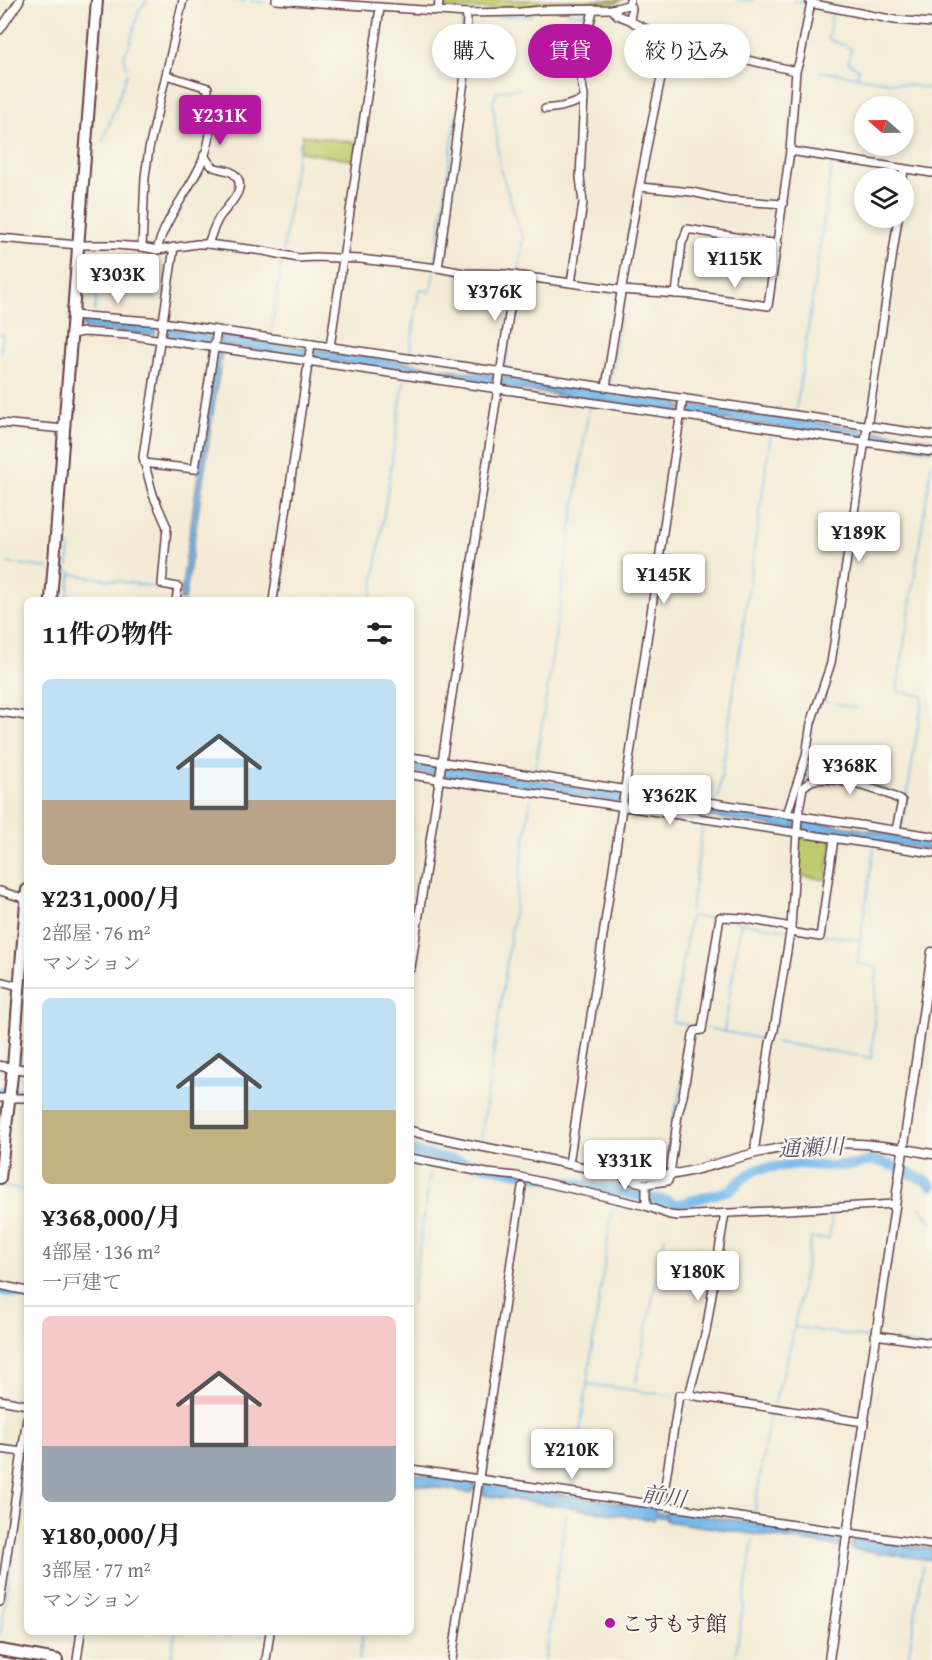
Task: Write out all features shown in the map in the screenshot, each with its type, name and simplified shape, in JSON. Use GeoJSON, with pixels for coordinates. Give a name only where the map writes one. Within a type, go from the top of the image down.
{"type":"FeatureCollection","features":[{"type":"Feature","properties":{"kind":"main road"},"geometry":{"type":"LineString","coordinates":[[51,597],[97,0]]}},
{"type":"Feature","properties":{"kind":"main road"},"geometry":{"type":"LineString","coordinates":[[0,1178],[4,1099],[13,1067],[24,929]]}},
{"type":"Feature","properties":{"kind":"main road"},"geometry":{"type":"LineString","coordinates":[[0,1650],[57,1660]]}},
{"type":"Feature","properties":{"kind":"street"},"geometry":{"type":"LineString","coordinates":[[0,30],[20,0]]}},
{"type":"Feature","properties":{"kind":"street"},"geometry":{"type":"LineString","coordinates":[[142,247],[145,177],[155,118],[183,0]]}},
{"type":"Feature","properties":{"kind":"street"},"geometry":{"type":"LineString","coordinates":[[276,0],[467,13],[612,9],[629,2],[632,8],[630,20]]}},
{"type":"Feature","properties":{"kind":"street"},"geometry":{"type":"LineString","coordinates":[[438,11],[439,0]]}},
{"type":"Feature","properties":{"kind":"street"},"geometry":{"type":"LineString","coordinates":[[0,238],[78,245],[142,247],[157,250],[208,244],[298,258],[344,258],[464,273],[506,274],[621,290],[693,295],[768,306],[790,151],[796,71],[810,1],[895,20],[932,23]]}},
{"type":"Feature","properties":{"kind":"street"},"geometry":{"type":"LineString","coordinates":[[330,346],[380,8]]}},
{"type":"Feature","properties":{"kind":"street"},"geometry":{"type":"LineString","coordinates":[[612,9],[617,15],[636,24]]}},
{"type":"Feature","properties":{"kind":"street"},"geometry":{"type":"LineString","coordinates":[[571,283],[583,203],[579,177],[584,100],[579,72],[593,10]]}},
{"type":"Feature","properties":{"kind":"street"},"geometry":{"type":"LineString","coordinates":[[438,268],[465,74],[467,13]]}},
{"type":"Feature","properties":{"kind":"street"},"geometry":{"type":"LineString","coordinates":[[750,60],[796,71]]}},
{"type":"Feature","properties":{"kind":"street"},"geometry":{"type":"LineString","coordinates":[[157,250],[172,213],[204,155],[210,130],[208,88],[166,75]]}},
{"type":"Feature","properties":{"kind":"street"},"geometry":{"type":"LineString","coordinates":[[606,387],[621,290],[661,78]]}},
{"type":"Feature","properties":{"kind":"street"},"geometry":{"type":"LineString","coordinates":[[544,109],[584,100]]}},
{"type":"Feature","properties":{"kind":"street"},"geometry":{"type":"LineString","coordinates":[[790,151],[898,168]]}},
{"type":"Feature","properties":{"kind":"street"},"geometry":{"type":"LineString","coordinates":[[204,155],[210,165],[231,171],[238,177],[239,186],[233,201],[219,218],[208,244]]}},
{"type":"Feature","properties":{"kind":"street"},"geometry":{"type":"LineString","coordinates":[[914,170],[932,173]]}},
{"type":"Feature","properties":{"kind":"street"},"geometry":{"type":"LineString","coordinates":[[640,187],[692,192],[728,200],[783,204]]}},
{"type":"Feature","properties":{"kind":"street"},"geometry":{"type":"LineString","coordinates":[[787,814],[806,756],[811,723],[831,663],[897,228]]}},
{"type":"Feature","properties":{"kind":"street"},"geometry":{"type":"LineString","coordinates":[[676,294],[682,242],[687,229],[778,244]]}},
{"type":"Feature","properties":{"kind":"street"},"geometry":{"type":"LineString","coordinates":[[174,247],[143,457],[153,495],[167,527],[162,584],[178,587],[176,597]]}},
{"type":"Feature","properties":{"kind":"street"},"geometry":{"type":"LineString","coordinates":[[414,943],[515,275]]}},
{"type":"Feature","properties":{"kind":"street"},"geometry":{"type":"LineString","coordinates":[[72,315],[162,322],[330,346],[499,380],[865,434],[932,452]]}},
{"type":"Feature","properties":{"kind":"street"},"geometry":{"type":"LineString","coordinates":[[144,463],[195,469],[217,330]]}},
{"type":"Feature","properties":{"kind":"street"},"geometry":{"type":"LineString","coordinates":[[71,333],[128,335],[309,361],[499,380],[606,387],[681,407],[865,434],[932,435]]}},
{"type":"Feature","properties":{"kind":"street"},"geometry":{"type":"LineString","coordinates":[[273,597],[311,344]]}},
{"type":"Feature","properties":{"kind":"street"},"geometry":{"type":"LineString","coordinates":[[569,1164],[681,407]]}},
{"type":"Feature","properties":{"kind":"street"},"geometry":{"type":"LineString","coordinates":[[0,423],[64,429]]}},
{"type":"Feature","properties":{"kind":"street"},"geometry":{"type":"LineString","coordinates":[[0,712],[24,716]]}},
{"type":"Feature","properties":{"kind":"street"},"geometry":{"type":"LineString","coordinates":[[414,758],[440,771],[624,798],[787,814],[797,825],[834,838],[932,853]]}},
{"type":"Feature","properties":{"kind":"street"},"geometry":{"type":"LineString","coordinates":[[414,775],[440,771],[797,825],[896,830],[932,836]]}},
{"type":"Feature","properties":{"kind":"street"},"geometry":{"type":"LineString","coordinates":[[755,1153],[770,1043],[790,930],[797,825],[803,787],[811,781],[843,782],[891,794],[902,801],[896,830]]}},
{"type":"Feature","properties":{"kind":"street"},"geometry":{"type":"LineString","coordinates":[[622,1174],[625,1179],[646,1185],[668,1181],[693,1035],[695,1030],[702,1030],[720,917],[742,918],[820,937],[834,838]]}},
{"type":"Feature","properties":{"kind":"street"},"geometry":{"type":"LineString","coordinates":[[0,891],[24,900]]}},
{"type":"Feature","properties":{"kind":"street"},"geometry":{"type":"LineString","coordinates":[[829,1660],[932,952]]}},
{"type":"Feature","properties":{"kind":"street"},"geometry":{"type":"LineString","coordinates":[[0,981],[18,986]]}},
{"type":"Feature","properties":{"kind":"street"},"geometry":{"type":"LineString","coordinates":[[0,1066],[24,1069]]}},
{"type":"Feature","properties":{"kind":"street"},"geometry":{"type":"LineString","coordinates":[[4,1099],[24,1098]]}},
{"type":"Feature","properties":{"kind":"street"},"geometry":{"type":"LineString","coordinates":[[414,1132],[569,1164],[644,1176],[694,1170],[755,1153],[801,1145],[837,1142],[877,1144],[932,1154]]}},
{"type":"Feature","properties":{"kind":"street"},"geometry":{"type":"LineString","coordinates":[[414,1159],[487,1173],[516,1176],[646,1204],[677,1216],[895,1204]]}},
{"type":"Feature","properties":{"kind":"street"},"geometry":{"type":"LineString","coordinates":[[646,1185],[646,1204]]}},
{"type":"Feature","properties":{"kind":"street"},"geometry":{"type":"LineString","coordinates":[[453,1660],[522,1187]]}},
{"type":"Feature","properties":{"kind":"street"},"geometry":{"type":"LineString","coordinates":[[689,1395],[706,1331],[725,1213]]}},
{"type":"Feature","properties":{"kind":"street"},"geometry":{"type":"LineString","coordinates":[[0,1286],[24,1290]]}},
{"type":"Feature","properties":{"kind":"street"},"geometry":{"type":"LineString","coordinates":[[875,1335],[932,1343]]}},
{"type":"Feature","properties":{"kind":"street"},"geometry":{"type":"LineString","coordinates":[[662,1505],[679,1395],[863,1422]]}},
{"type":"Feature","properties":{"kind":"street"},"geometry":{"type":"LineString","coordinates":[[0,1400],[24,1404]]}},
{"type":"Feature","properties":{"kind":"street"},"geometry":{"type":"LineString","coordinates":[[0,1602],[24,1438]]}},
{"type":"Feature","properties":{"kind":"street"},"geometry":{"type":"LineString","coordinates":[[0,1449],[22,1452]]}},
{"type":"Feature","properties":{"kind":"street"},"geometry":{"type":"LineString","coordinates":[[414,1470],[478,1485],[662,1505],[932,1545]]}},
{"type":"Feature","properties":{"kind":"street"},"geometry":{"type":"LineString","coordinates":[[77,1660],[81,1635]]}},
{"type":"Feature","properties":{"kind":"street"},"geometry":{"type":"LineString","coordinates":[[266,1660],[270,1635]]}},
{"type":"Feature","properties":{"kind":"green space"},"geometry":{"type":"Polygon","coordinates":[[[443,0],[623,0],[615,3],[448,9],[443,0]]]}},
{"type":"Feature","properties":{"kind":"green space"},"geometry":{"type":"Polygon","coordinates":[[[302,135],[359,143],[356,161],[300,152],[302,135]]]}},
{"type":"Feature","properties":{"kind":"green space"},"geometry":{"type":"Polygon","coordinates":[[[801,836],[832,840],[826,880],[797,875],[801,836]]]}},
{"type":"Feature","properties":{"kind":"water"},"geometry":{"type":"Polygon","coordinates":[[[85,321],[156,327],[155,335],[84,329],[85,326],[82,326],[85,321]]]}},
{"type":"Feature","properties":{"kind":"water"},"geometry":{"type":"Polygon","coordinates":[[[167,328],[211,334],[210,343],[166,337],[167,328]]]}},
{"type":"Feature","properties":{"kind":"water"},"geometry":{"type":"Polygon","coordinates":[[[220,335],[306,348],[305,357],[219,345],[220,335]]]}},
{"type":"Feature","properties":{"kind":"water"},"geometry":{"type":"Polygon","coordinates":[[[315,349],[495,376],[494,378],[503,380],[504,377],[678,402],[678,406],[686,404],[862,429],[862,432],[870,433],[870,430],[932,440],[932,450],[869,440],[869,438],[861,437],[861,439],[684,414],[684,411],[677,409],[676,412],[502,387],[502,384],[494,383],[493,385],[314,359],[315,349]]]}},
{"type":"Feature","properties":{"kind":"water"},"geometry":{"type":"Polygon","coordinates":[[[216,352],[222,352],[185,597],[180,597],[216,352]]]}},
{"type":"Feature","properties":{"kind":"water"},"geometry":{"type":"Polygon","coordinates":[[[414,761],[436,765],[435,769],[444,770],[445,766],[620,793],[620,796],[627,797],[628,794],[794,819],[794,822],[801,820],[932,840],[932,850],[800,831],[794,826],[793,829],[626,804],[627,801],[619,800],[619,803],[443,776],[443,772],[435,771],[434,775],[414,772],[414,761]]]}},
{"type":"Feature","properties":{"kind":"water"},"geometry":{"type":"Polygon","coordinates":[[[414,1473],[473,1482],[473,1485],[483,1487],[484,1483],[655,1508],[655,1512],[667,1514],[667,1510],[842,1536],[840,1547],[666,1521],[666,1518],[655,1516],[654,1520],[482,1495],[483,1491],[472,1490],[472,1493],[414,1484],[414,1473]]]}},
{"type":"Feature","properties":{"kind":"water"},"geometry":{"type":"Polygon","coordinates":[[[853,1537],[932,1549],[932,1560],[851,1549],[853,1537]]]}},
{"type":"Feature","properties":{"kind":"waterway"},"geometry":{"type":"LineString","coordinates":[[127,67],[124,59],[125,52],[129,47],[139,11],[147,0]]}},
{"type":"Feature","properties":{"kind":"waterway"},"geometry":{"type":"LineString","coordinates":[[737,0],[754,0]]}},
{"type":"Feature","properties":{"kind":"waterway"},"geometry":{"type":"LineString","coordinates":[[793,0],[806,3]]}},
{"type":"Feature","properties":{"kind":"waterway"},"geometry":{"type":"LineString","coordinates":[[238,1],[246,1]]}},
{"type":"Feature","properties":{"kind":"waterway"},"geometry":{"type":"LineString","coordinates":[[251,1],[264,2]]}},
{"type":"Feature","properties":{"kind":"waterway"},"geometry":{"type":"LineString","coordinates":[[832,12],[828,39],[851,48],[848,62],[859,69],[857,76]]}},
{"type":"Feature","properties":{"kind":"waterway"},"geometry":{"type":"LineString","coordinates":[[566,13],[588,14]]}},
{"type":"Feature","properties":{"kind":"waterway"},"geometry":{"type":"LineString","coordinates":[[486,16],[533,16]]}},
{"type":"Feature","properties":{"kind":"waterway"},"geometry":{"type":"LineString","coordinates":[[462,17],[462,24]]}},
{"type":"Feature","properties":{"kind":"waterway"},"geometry":{"type":"LineString","coordinates":[[820,71],[932,89]]}},
{"type":"Feature","properties":{"kind":"waterway"},"geometry":{"type":"LineString","coordinates":[[102,143],[127,74]]}},
{"type":"Feature","properties":{"kind":"waterway"},"geometry":{"type":"LineString","coordinates":[[519,88],[498,91],[493,102],[500,168],[523,239],[519,271]]}},
{"type":"Feature","properties":{"kind":"waterway"},"geometry":{"type":"LineString","coordinates":[[435,264],[456,115]]}},
{"type":"Feature","properties":{"kind":"waterway"},"geometry":{"type":"LineString","coordinates":[[283,251],[299,143]]}},
{"type":"Feature","properties":{"kind":"waterway"},"geometry":{"type":"LineString","coordinates":[[796,411],[832,163]]}},
{"type":"Feature","properties":{"kind":"waterway"},"geometry":{"type":"LineString","coordinates":[[0,234],[20,236]]}},
{"type":"Feature","properties":{"kind":"waterway"},"geometry":{"type":"LineString","coordinates":[[95,311],[100,251]]}},
{"type":"Feature","properties":{"kind":"waterway"},"geometry":{"type":"LineString","coordinates":[[271,333],[282,259]]}},
{"type":"Feature","properties":{"kind":"waterway"},"geometry":{"type":"LineString","coordinates":[[410,353],[419,290],[431,291],[434,272]]}},
{"type":"Feature","properties":{"kind":"waterway"},"geometry":{"type":"LineString","coordinates":[[505,368],[518,282]]}},
{"type":"Feature","properties":{"kind":"waterway"},"geometry":{"type":"LineString","coordinates":[[610,385],[622,310]]}},
{"type":"Feature","properties":{"kind":"waterway"},"geometry":{"type":"LineString","coordinates":[[79,329],[82,325]]}},
{"type":"Feature","properties":{"kind":"waterway"},"geometry":{"type":"LineString","coordinates":[[0,334],[3,334],[0,352]]}},
{"type":"Feature","properties":{"kind":"waterway"},"geometry":{"type":"LineString","coordinates":[[149,440],[161,361]]}},
{"type":"Feature","properties":{"kind":"waterway"},"geometry":{"type":"LineString","coordinates":[[371,597],[404,380]]}},
{"type":"Feature","properties":{"kind":"waterway"},"geometry":{"type":"LineString","coordinates":[[535,772],[589,407]]}},
{"type":"Feature","properties":{"kind":"waterway"},"geometry":{"type":"LineString","coordinates":[[718,799],[771,433]]}},
{"type":"Feature","properties":{"kind":"waterway"},"geometry":{"type":"LineString","coordinates":[[902,827],[923,696],[897,691],[932,462]]}},
{"type":"Feature","properties":{"kind":"waterway"},"geometry":{"type":"LineString","coordinates":[[62,530],[63,523]]}},
{"type":"Feature","properties":{"kind":"waterway"},"geometry":{"type":"LineString","coordinates":[[62,539],[61,545],[68,546],[70,550],[67,569]]}},
{"type":"Feature","properties":{"kind":"waterway"},"geometry":{"type":"LineString","coordinates":[[8,563],[49,568]]}},
{"type":"Feature","properties":{"kind":"waterway"},"geometry":{"type":"LineString","coordinates":[[60,570],[67,570],[71,574],[175,590]]}},
{"type":"Feature","properties":{"kind":"waterway"},"geometry":{"type":"LineString","coordinates":[[67,597],[71,574]]}},
{"type":"Feature","properties":{"kind":"waterway"},"geometry":{"type":"LineString","coordinates":[[836,704],[857,708]]}},
{"type":"Feature","properties":{"kind":"waterway"},"geometry":{"type":"LineString","coordinates":[[805,776],[807,763]]}},
{"type":"Feature","properties":{"kind":"waterway"},"geometry":{"type":"LineString","coordinates":[[793,811],[800,784],[805,777],[819,776]]}},
{"type":"Feature","properties":{"kind":"waterway"},"geometry":{"type":"LineString","coordinates":[[874,786],[892,791],[906,799]]}},
{"type":"Feature","properties":{"kind":"waterway"},"geometry":{"type":"LineString","coordinates":[[481,1138],[531,798]]}},
{"type":"Feature","properties":{"kind":"waterway"},"geometry":{"type":"LineString","coordinates":[[691,911],[703,823]]}},
{"type":"Feature","properties":{"kind":"waterway"},"geometry":{"type":"LineString","coordinates":[[775,1042],[872,1058],[877,967],[857,963],[874,849]]}},
{"type":"Feature","properties":{"kind":"waterway"},"geometry":{"type":"LineString","coordinates":[[699,1027],[673,1022],[690,916],[715,919]]}},
{"type":"Feature","properties":{"kind":"waterway"},"geometry":{"type":"LineString","coordinates":[[733,921],[786,930]]}},
{"type":"Feature","properties":{"kind":"waterway"},"geometry":{"type":"LineString","coordinates":[[724,1032],[741,922]]}},
{"type":"Feature","properties":{"kind":"waterway"},"geometry":{"type":"LineString","coordinates":[[824,935],[860,940]]}},
{"type":"Feature","properties":{"kind":"waterway"},"geometry":{"type":"LineString","coordinates":[[706,1028],[767,1040]]}},
{"type":"Feature","properties":{"kind":"waterway"},"geometry":{"type":"LineString","coordinates":[[665,1166],[690,1031]]}},
{"type":"Feature","properties":{"kind":"waterway","name":"通瀬川"},"geometry":{"type":"LineString","coordinates":[[0,1092],[24,1094]]}},
{"type":"Feature","properties":{"kind":"waterway","name":"通瀬川"},"geometry":{"type":"LineString","coordinates":[[414,1151],[668,1201],[676,1205],[730,1190],[758,1169],[799,1164],[855,1165],[873,1160],[897,1167],[932,1186]]}},
{"type":"Feature","properties":{"kind":"waterway"},"geometry":{"type":"LineString","coordinates":[[414,1285],[430,1173]]}},
{"type":"Feature","properties":{"kind":"waterway"},"geometry":{"type":"LineString","coordinates":[[5,1187],[24,1190]]}},
{"type":"Feature","properties":{"kind":"waterway"},"geometry":{"type":"LineString","coordinates":[[920,1207],[932,1223]]}},
{"type":"Feature","properties":{"kind":"waterway"},"geometry":{"type":"LineString","coordinates":[[572,1487],[612,1211]]}},
{"type":"Feature","properties":{"kind":"waterway"},"geometry":{"type":"LineString","coordinates":[[774,1404],[790,1348],[811,1238],[829,1239],[832,1216]]}},
{"type":"Feature","properties":{"kind":"waterway"},"geometry":{"type":"LineString","coordinates":[[636,1382],[665,1237]]}},
{"type":"Feature","properties":{"kind":"waterway","name":"前川"},"geometry":{"type":"LineString","coordinates":[[0,1290],[24,1294]]}},
{"type":"Feature","properties":{"kind":"waterway"},"geometry":{"type":"LineString","coordinates":[[795,1327],[869,1338]]}},
{"type":"Feature","properties":{"kind":"waterway"},"geometry":{"type":"LineString","coordinates":[[884,1340],[932,1347]]}},
{"type":"Feature","properties":{"kind":"waterway"},"geometry":{"type":"LineString","coordinates":[[588,1384],[674,1396]]}},
{"type":"Feature","properties":{"kind":"waterway"},"geometry":{"type":"LineString","coordinates":[[687,1398],[695,1400]]}},
{"type":"Feature","properties":{"kind":"waterway"},"geometry":{"type":"LineString","coordinates":[[754,1514],[770,1413]]}},
{"type":"Feature","properties":{"kind":"waterway"},"geometry":{"type":"LineString","coordinates":[[0,1636],[24,1474]]}},
{"type":"Feature","properties":{"kind":"waterway"},"geometry":{"type":"LineString","coordinates":[[545,1660],[566,1514]]}},
{"type":"Feature","properties":{"kind":"waterway"},"geometry":{"type":"LineString","coordinates":[[736,1653],[753,1540]]}},
{"type":"Feature","properties":{"kind":"waterway"},"geometry":{"type":"LineString","coordinates":[[908,1660],[923,1565]]}},
{"type":"Feature","properties":{"kind":"waterway"},"geometry":{"type":"LineString","coordinates":[[171,1660],[175,1635]]}},
{"type":"Feature","properties":{"kind":"waterway"},"geometry":{"type":"LineString","coordinates":[[359,1660],[363,1635]]}},
{"type":"Feature","properties":{"kind":"place","name":"こすもす館"},"geometry":{"type":"Point","coordinates":[610,1623]}}]}
